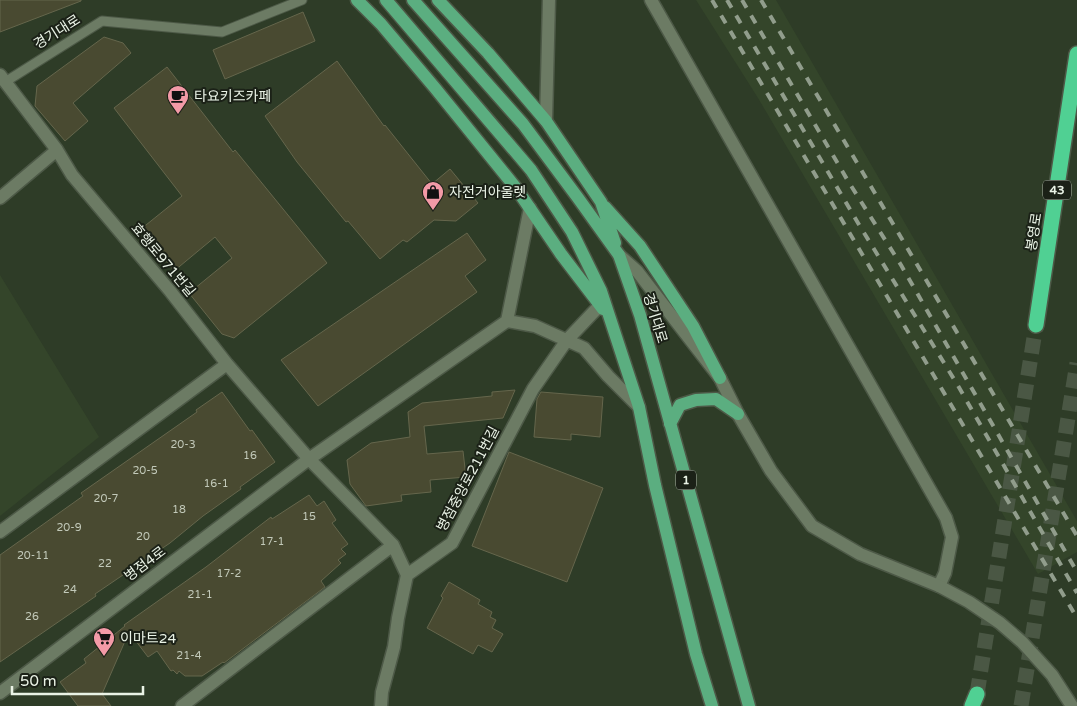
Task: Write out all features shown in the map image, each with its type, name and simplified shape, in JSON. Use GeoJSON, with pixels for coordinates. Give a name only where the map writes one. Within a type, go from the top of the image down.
{"type":"FeatureCollection","features":[{"type":"Feature","properties":{"kind":"highway","name":"봉영로"},"geometry":{"type":"LineString","coordinates":[[1036,325],[1077,54]]}},
{"type":"Feature","properties":{"kind":"main road"},"geometry":{"type":"LineString","coordinates":[[357,0],[381,24],[516,188],[561,254],[602,303]]}},
{"type":"Feature","properties":{"kind":"main road"},"geometry":{"type":"LineString","coordinates":[[386,0],[531,170],[572,232],[602,303]]}},
{"type":"Feature","properties":{"kind":"main road","name":"경기대로"},"geometry":{"type":"LineString","coordinates":[[413,0],[523,124],[619,255],[640,315],[749,706]]}},
{"type":"Feature","properties":{"kind":"main road"},"geometry":{"type":"LineString","coordinates":[[438,0],[488,53],[546,121],[601,202],[645,254],[693,326],[720,378]]}},
{"type":"Feature","properties":{"kind":"main road"},"geometry":{"type":"LineString","coordinates":[[601,202],[619,255]]}},
{"type":"Feature","properties":{"kind":"main road","name":"1"},"geometry":{"type":"LineString","coordinates":[[602,303],[610,318],[639,407],[696,654],[712,706]]}},
{"type":"Feature","properties":{"kind":"main road"},"geometry":{"type":"LineString","coordinates":[[670,424],[680,405],[696,400],[716,399],[738,414]]}},
{"type":"Feature","properties":{"kind":"street"},"geometry":{"type":"LineString","coordinates":[[546,121],[550,0]]}},
{"type":"Feature","properties":{"kind":"street"},"geometry":{"type":"LineString","coordinates":[[651,0],[946,518],[952,537],[939,586]]}},
{"type":"Feature","properties":{"kind":"street","name":"효행로971번길"},"geometry":{"type":"LineString","coordinates":[[3,78],[72,175],[170,291],[227,364],[309,458]]}},
{"type":"Feature","properties":{"kind":"street"},"geometry":{"type":"LineString","coordinates":[[0,198],[56,150]]}},
{"type":"Feature","properties":{"kind":"street"},"geometry":{"type":"LineString","coordinates":[[530,208],[507,321],[535,326],[584,348],[608,376],[639,407]]}},
{"type":"Feature","properties":{"kind":"street"},"geometry":{"type":"LineString","coordinates":[[619,255],[637,271],[720,378],[770,471],[812,526],[860,554],[939,586],[992,618],[1022,642],[1052,675],[1072,706]]}},
{"type":"Feature","properties":{"kind":"street","name":"병점중앙로211번길"},"geometry":{"type":"LineString","coordinates":[[407,575],[452,543],[533,389],[567,340],[602,303]]}},
{"type":"Feature","properties":{"kind":"street","name":"병점4로"},"geometry":{"type":"LineString","coordinates":[[0,693],[309,458],[507,321]]}},
{"type":"Feature","properties":{"kind":"street"},"geometry":{"type":"LineString","coordinates":[[0,532],[227,364]]}},
{"type":"Feature","properties":{"kind":"street"},"geometry":{"type":"LineString","coordinates":[[309,458],[392,545],[407,575],[394,647],[382,692],[381,706]]}},
{"type":"Feature","properties":{"kind":"street"},"geometry":{"type":"LineString","coordinates":[[182,706],[392,545]]}},
{"type":"Feature","properties":{"kind":"lane","name":"경기대로"},"geometry":{"type":"LineString","coordinates":[[3,78],[102,21],[222,32],[302,0]]}},
{"type":"Feature","properties":{"kind":"shaded area"},"geometry":{"type":"Polygon","coordinates":[[[696,0],[776,0],[1077,521],[1077,552],[1038,574],[758,98],[696,0]]]}},
{"type":"Feature","properties":{"kind":"shaded area"},"geometry":{"type":"Polygon","coordinates":[[[0,275],[99,437],[0,516],[0,275]]]}},
{"type":"Feature","properties":{"kind":"building"},"geometry":{"type":"Polygon","coordinates":[[[0,0],[81,0],[81,1],[0,32],[0,0]]]}},
{"type":"Feature","properties":{"kind":"building"},"geometry":{"type":"Polygon","coordinates":[[[303,12],[315,41],[225,79],[213,50],[303,12]]]}},
{"type":"Feature","properties":{"kind":"building"},"geometry":{"type":"Polygon","coordinates":[[[104,37],[123,43],[131,53],[73,103],[88,121],[65,141],[35,106],[37,86],[104,37]]]}},
{"type":"Feature","properties":{"kind":"building"},"geometry":{"type":"Polygon","coordinates":[[[337,61],[384,126],[432,184],[450,169],[478,203],[456,221],[434,220],[407,242],[403,240],[380,259],[348,221],[346,222],[297,162],[265,116],[337,61]]]}},
{"type":"Feature","properties":{"kind":"building"},"geometry":{"type":"Polygon","coordinates":[[[167,67],[233,152],[235,150],[327,263],[234,338],[222,334],[189,293],[232,258],[215,237],[174,271],[141,229],[182,196],[114,108],[167,67]]]}},
{"type":"Feature","properties":{"kind":"building"},"geometry":{"type":"Polygon","coordinates":[[[467,233],[486,260],[465,276],[477,292],[318,406],[281,360],[467,233]]]}},
{"type":"Feature","properties":{"kind":"building"},"geometry":{"type":"Polygon","coordinates":[[[515,390],[503,418],[424,426],[427,454],[463,451],[466,477],[430,480],[431,492],[401,495],[402,501],[366,506],[350,484],[347,460],[371,443],[410,437],[408,412],[422,403],[492,396],[492,392],[515,390]]]}},
{"type":"Feature","properties":{"kind":"building"},"geometry":{"type":"Polygon","coordinates":[[[222,392],[275,462],[240,487],[241,489],[203,516],[170,543],[0,662],[0,555],[83,496],[81,493],[197,412],[196,410],[222,392]]]}},
{"type":"Feature","properties":{"kind":"building"},"geometry":{"type":"Polygon","coordinates":[[[541,392],[603,397],[600,437],[571,434],[571,440],[534,437],[537,399],[541,392]]]}},
{"type":"Feature","properties":{"kind":"building"},"geometry":{"type":"Polygon","coordinates":[[[509,452],[603,488],[567,582],[472,546],[509,452]]]}},
{"type":"Feature","properties":{"kind":"building"},"geometry":{"type":"Polygon","coordinates":[[[309,495],[317,506],[324,501],[336,520],[332,523],[348,544],[341,549],[346,554],[338,560],[341,563],[321,581],[325,587],[224,663],[202,676],[185,676],[179,671],[177,674],[173,670],[171,671],[157,651],[148,657],[129,632],[102,694],[111,706],[78,706],[60,682],[86,663],[84,659],[124,625],[206,567],[271,517],[272,519],[309,495]]]}},
{"type":"Feature","properties":{"kind":"building"},"geometry":{"type":"Polygon","coordinates":[[[449,582],[480,600],[478,604],[492,612],[490,617],[496,620],[492,628],[503,634],[492,652],[478,645],[473,654],[427,628],[449,582]]]}},
{"type":"Feature","properties":{"kind":"tunnel"},"geometry":{"type":"LineString","coordinates":[[977,694],[1036,325]]}},
{"type":"Feature","properties":{"kind":"tunnel"},"geometry":{"type":"LineString","coordinates":[[1021,706],[1077,363]]}},
{"type":"Feature","properties":{"kind":"railway"},"geometry":{"type":"LineString","coordinates":[[712,0],[1077,618]]}},
{"type":"Feature","properties":{"kind":"railway"},"geometry":{"type":"LineString","coordinates":[[727,0],[858,223],[957,384],[1077,593]]}},
{"type":"Feature","properties":{"kind":"railway"},"geometry":{"type":"LineString","coordinates":[[742,0],[848,181],[901,265],[1077,572]]}},
{"type":"Feature","properties":{"kind":"railway"},"geometry":{"type":"LineString","coordinates":[[761,0],[1077,536]]}},
{"type":"Feature","properties":{"kind":"place","name":"타요키즈카페"},"geometry":{"type":"Point","coordinates":[178,115]}},
{"type":"Feature","properties":{"kind":"place","name":"자전거아울렛"},"geometry":{"type":"Point","coordinates":[433,211]}},
{"type":"Feature","properties":{"kind":"place","name":"이마트24"},"geometry":{"type":"Point","coordinates":[104,657]}}]}
